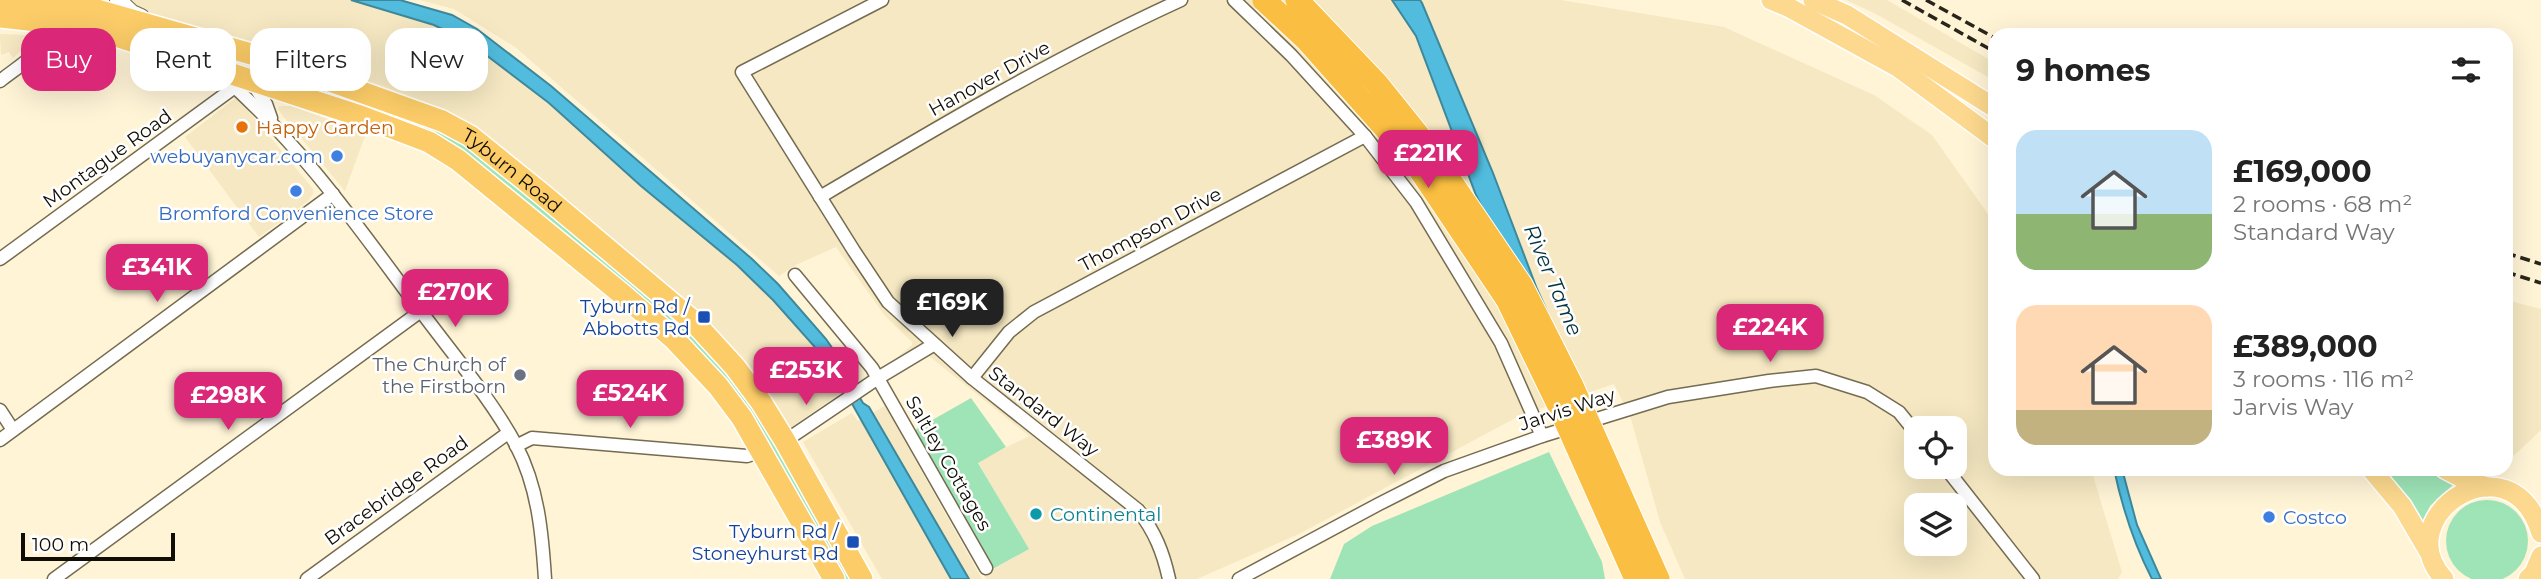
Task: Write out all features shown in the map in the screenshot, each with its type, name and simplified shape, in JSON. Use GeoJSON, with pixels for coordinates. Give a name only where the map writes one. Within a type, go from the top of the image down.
{"type":"FeatureCollection","features":[{"type":"Feature","properties":{"kind":"highway"},"geometry":{"type":"LineString","coordinates":[[1264,0],[1307,40],[1412,158],[1507,299],[1559,406],[1636,579]]}},
{"type":"Feature","properties":{"kind":"highway"},"geometry":{"type":"LineString","coordinates":[[1297,0],[1377,84],[1426,145],[1521,285],[1573,386],[1658,579]]}},
{"type":"Feature","properties":{"kind":"highway","name":"Tyburn Road"},"geometry":{"type":"LineString","coordinates":[[0,4],[95,5],[161,28]]}},
{"type":"Feature","properties":{"kind":"highway"},"geometry":{"type":"LineString","coordinates":[[95,5],[106,23],[130,32]]}},
{"type":"Feature","properties":{"kind":"highway","name":"Tyburn Road"},"geometry":{"type":"LineString","coordinates":[[0,17],[55,23],[104,32],[130,40]]}},
{"type":"Feature","properties":{"kind":"highway","name":"Tyburn Road"},"geometry":{"type":"LineString","coordinates":[[236,51],[314,75],[442,121],[470,136],[693,321],[742,376],[761,402],[862,579]]}},
{"type":"Feature","properties":{"kind":"highway"},"geometry":{"type":"LineString","coordinates":[[236,61],[242,83]]}},
{"type":"Feature","properties":{"kind":"highway","name":"Tyburn Road"},"geometry":{"type":"LineString","coordinates":[[236,80],[250,84]]}},
{"type":"Feature","properties":{"kind":"highway","name":"Tyburn Road"},"geometry":{"type":"LineString","coordinates":[[289,91],[429,142],[458,160],[674,339],[718,386],[742,418],[834,579]]}},
{"type":"Feature","properties":{"kind":"main road"},"geometry":{"type":"LineString","coordinates":[[1771,0],[1899,68],[1988,134]]}},
{"type":"Feature","properties":{"kind":"main road"},"geometry":{"type":"LineString","coordinates":[[1813,0],[1847,15],[1988,104]]}},
{"type":"Feature","properties":{"kind":"main road"},"geometry":{"type":"LineString","coordinates":[[2377,476],[2402,506],[2444,579]]}},
{"type":"Feature","properties":{"kind":"main road"},"geometry":{"type":"LineString","coordinates":[[2458,476],[2512,493],[2526,503],[2539,526]]}},
{"type":"Feature","properties":{"kind":"main road"},"geometry":{"type":"LineString","coordinates":[[2431,556],[2432,527],[2443,507],[2456,496],[2471,489],[2488,487]]}},
{"type":"Feature","properties":{"kind":"main road"},"geometry":{"type":"LineString","coordinates":[[2528,579],[2534,573],[2541,556]]}},
{"type":"Feature","properties":{"kind":"street"},"geometry":{"type":"LineString","coordinates":[[118,0],[132,13],[163,28]]}},
{"type":"Feature","properties":{"kind":"street","name":"Standard Way"},"geometry":{"type":"LineString","coordinates":[[882,0],[742,72],[888,302],[972,378],[1138,510],[1152,528],[1162,550],[1169,579]]}},
{"type":"Feature","properties":{"kind":"street","name":"Hanover Drive"},"geometry":{"type":"LineString","coordinates":[[820,197],[999,93],[1113,31],[1181,0]]}},
{"type":"Feature","properties":{"kind":"street"},"geometry":{"type":"LineString","coordinates":[[1234,0],[1291,55],[1365,136],[1416,202],[1501,343],[1542,436]]}},
{"type":"Feature","properties":{"kind":"street"},"geometry":{"type":"LineString","coordinates":[[0,81],[48,43],[55,31],[55,23]]}},
{"type":"Feature","properties":{"kind":"street"},"geometry":{"type":"LineString","coordinates":[[242,83],[266,104],[272,121]]}},
{"type":"Feature","properties":{"kind":"street"},"geometry":{"type":"LineString","coordinates":[[242,83],[333,194],[509,433],[532,485],[539,514],[545,579]]}},
{"type":"Feature","properties":{"kind":"street","name":"Montague Road"},"geometry":{"type":"LineString","coordinates":[[0,259],[242,83]]}},
{"type":"Feature","properties":{"kind":"street"},"geometry":{"type":"LineString","coordinates":[[266,104],[277,91]]}},
{"type":"Feature","properties":{"kind":"street","name":"Thompson Drive"},"geometry":{"type":"LineString","coordinates":[[972,378],[1009,332],[1034,312],[1365,136]]}},
{"type":"Feature","properties":{"kind":"street"},"geometry":{"type":"LineString","coordinates":[[0,440],[333,194]]}},
{"type":"Feature","properties":{"kind":"street","name":"Saltley Cottages"},"geometry":{"type":"LineString","coordinates":[[795,275],[878,378],[986,568]]}},
{"type":"Feature","properties":{"kind":"street"},"geometry":{"type":"LineString","coordinates":[[54,579],[421,311]]}},
{"type":"Feature","properties":{"kind":"street"},"geometry":{"type":"LineString","coordinates":[[785,441],[878,378],[933,345]]}},
{"type":"Feature","properties":{"kind":"street","name":"Jarvis Way"},"geometry":{"type":"LineString","coordinates":[[1240,579],[1444,471],[1542,436],[1668,397],[1816,376],[1867,392],[1899,412],[1904,418]]}},
{"type":"Feature","properties":{"kind":"street"},"geometry":{"type":"LineString","coordinates":[[0,410],[13,430]]}},
{"type":"Feature","properties":{"kind":"street","name":"Bracebridge Road"},"geometry":{"type":"LineString","coordinates":[[307,579],[509,433]]}},
{"type":"Feature","properties":{"kind":"street"},"geometry":{"type":"LineString","coordinates":[[516,446],[532,438],[747,456],[761,451]]}},
{"type":"Feature","properties":{"kind":"street"},"geometry":{"type":"LineString","coordinates":[[1955,479],[2034,579]]}},
{"type":"Feature","properties":{"kind":"shaded area"},"geometry":{"type":"Polygon","coordinates":[[[131,0],[351,0],[440,28],[385,28],[385,87],[371,82],[371,28],[250,28],[250,45],[236,40],[236,28],[194,28],[136,7],[131,0]]]}},
{"type":"Feature","properties":{"kind":"shaded area"},"geometry":{"type":"Polygon","coordinates":[[[420,0],[1561,0],[1724,27],[1874,95],[1932,135],[1988,214],[1988,476],[2093,476],[2122,572],[2118,579],[1685,579],[1660,522],[1631,419],[1614,384],[1521,415],[1299,534],[1197,579],[986,579],[984,575],[1028,549],[978,462],[1029,436],[929,356],[903,371],[894,360],[912,345],[912,342],[885,316],[836,247],[779,276],[515,47],[454,9],[420,0]]]}},
{"type":"Feature","properties":{"kind":"shaded area"},"geometry":{"type":"Polygon","coordinates":[[[1846,0],[1887,0],[1988,59],[1988,77],[1846,0]]]}},
{"type":"Feature","properties":{"kind":"shaded area"},"geometry":{"type":"Polygon","coordinates":[[[0,34],[21,35],[21,51],[13,58],[9,52],[1,55],[0,34]]]}},
{"type":"Feature","properties":{"kind":"shaded area"},"geometry":{"type":"Polygon","coordinates":[[[488,56],[549,103],[641,186],[737,265],[788,315],[814,346],[849,398],[842,392],[790,428],[751,368],[714,327],[488,136],[445,109],[396,91],[488,91],[488,56]]]}},
{"type":"Feature","properties":{"kind":"shaded area"},"geometry":{"type":"Polygon","coordinates":[[[237,97],[313,189],[308,201],[259,237],[185,137],[237,97]]]}},
{"type":"Feature","properties":{"kind":"shaded area","name":"webuyanycar.com"},"geometry":{"type":"Polygon","coordinates":[[[279,106],[291,106],[366,133],[345,191],[283,116],[279,106]]]}},
{"type":"Feature","properties":{"kind":"shaded area"},"geometry":{"type":"Polygon","coordinates":[[[2513,302],[2541,309],[2541,430],[2513,456],[2513,302]]]}},
{"type":"Feature","properties":{"kind":"shaded area"},"geometry":{"type":"Polygon","coordinates":[[[885,406],[982,579],[882,579],[803,442],[852,413],[858,421],[885,406]]]}},
{"type":"Feature","properties":{"kind":"green space"},"geometry":{"type":"Polygon","coordinates":[[[316,91],[337,91],[452,132],[690,328],[744,386],[855,579],[841,579],[753,419],[414,128],[316,91]]]}},
{"type":"Feature","properties":{"kind":"green space"},"geometry":{"type":"Polygon","coordinates":[[[971,398],[1006,447],[978,463],[1029,549],[991,570],[913,431],[971,398]]]}},
{"type":"Feature","properties":{"kind":"green space"},"geometry":{"type":"Polygon","coordinates":[[[1549,452],[1602,562],[1605,579],[1330,579],[1344,544],[1372,526],[1549,452]]]}},
{"type":"Feature","properties":{"kind":"green space"},"geometry":{"type":"Polygon","coordinates":[[[2388,476],[2444,476],[2455,483],[2430,506],[2423,522],[2400,488],[2388,476]]]}},
{"type":"Feature","properties":{"kind":"green space"},"geometry":{"type":"Polygon","coordinates":[[[2479,501],[2495,501],[2510,507],[2521,518],[2527,533],[2527,549],[2521,564],[2510,575],[2498,580],[2476,580],[2464,575],[2453,564],[2447,549],[2447,533],[2453,518],[2464,507],[2479,501]]]}},
{"type":"Feature","properties":{"kind":"water"},"geometry":{"type":"Polygon","coordinates":[[[351,0],[400,0],[452,15],[475,28],[440,28],[351,0]]]}},
{"type":"Feature","properties":{"kind":"water"},"geometry":{"type":"Polygon","coordinates":[[[1392,0],[1420,0],[1422,3],[1493,173],[1537,289],[1641,520],[1553,358],[1476,195],[1416,36],[1392,0]]]}},
{"type":"Feature","properties":{"kind":"water"},"geometry":{"type":"Polygon","coordinates":[[[488,37],[551,86],[778,284],[826,339],[846,368],[850,381],[863,403],[869,407],[969,579],[951,579],[842,386],[836,382],[814,346],[737,265],[641,186],[549,103],[488,56],[488,37]]]}},
{"type":"Feature","properties":{"kind":"water"},"geometry":{"type":"Polygon","coordinates":[[[2116,476],[2124,476],[2137,525],[2161,579],[2152,579],[2125,511],[2116,476]]]}},
{"type":"Feature","properties":{"kind":"railway"},"geometry":{"type":"LineString","coordinates":[[1902,0],[1988,48]]}},
{"type":"Feature","properties":{"kind":"railway"},"geometry":{"type":"LineString","coordinates":[[1926,0],[1988,34]]}},
{"type":"Feature","properties":{"kind":"railway"},"geometry":{"type":"LineString","coordinates":[[2513,255],[2541,264]]}},
{"type":"Feature","properties":{"kind":"railway"},"geometry":{"type":"LineString","coordinates":[[2513,274],[2541,283]]}},
{"type":"Feature","properties":{"kind":"place","name":"Happy Garden"},"geometry":{"type":"Point","coordinates":[242,127]}},
{"type":"Feature","properties":{"kind":"place","name":"webuyanycar.com"},"geometry":{"type":"Point","coordinates":[337,156]}},
{"type":"Feature","properties":{"kind":"place","name":"Bromford Convenience Store"},"geometry":{"type":"Point","coordinates":[296,191]}},
{"type":"Feature","properties":{"kind":"place","name":"Tyburn Rd / Abbotts Rd"},"geometry":{"type":"Point","coordinates":[704,317]}},
{"type":"Feature","properties":{"kind":"place","name":"The Church of the Firstborn"},"geometry":{"type":"Point","coordinates":[520,375]}},
{"type":"Feature","properties":{"kind":"place","name":"Continental"},"geometry":{"type":"Point","coordinates":[1036,514]}},
{"type":"Feature","properties":{"kind":"place","name":"Costco"},"geometry":{"type":"Point","coordinates":[2269,517]}},
{"type":"Feature","properties":{"kind":"place","name":"Tyburn Rd / Stoneyhurst Rd"},"geometry":{"type":"Point","coordinates":[853,542]}},
{"type":"Feature","properties":{"kind":"water label","name":"River Tame"},"geometry":{"type":"Point","coordinates":[1553,280]}}]}
